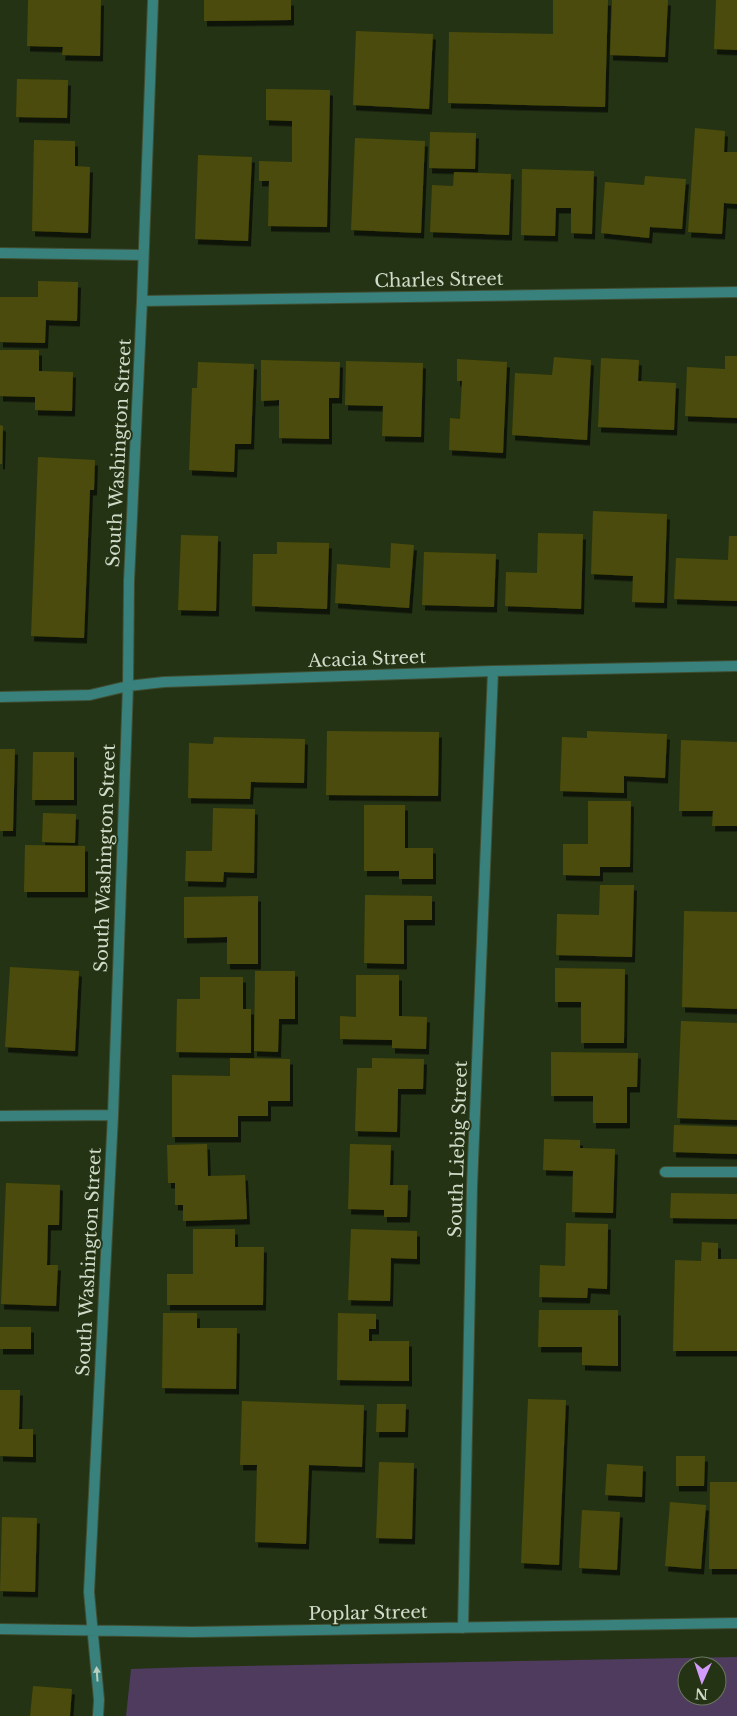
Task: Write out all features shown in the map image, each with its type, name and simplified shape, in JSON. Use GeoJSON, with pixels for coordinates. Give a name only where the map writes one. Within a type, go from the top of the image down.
{"type":"FeatureCollection","features":[{"type":"Feature","properties":{"kind":"street","name":"South Washington Street"},"geometry":{"type":"LineString","coordinates":[[98,1716],[99,1700],[94,1631],[89,1592],[113,1115],[128,686],[129,581],[153,0]]}},
{"type":"Feature","properties":{"kind":"street"},"geometry":{"type":"LineString","coordinates":[[0,253],[143,255]]}},
{"type":"Feature","properties":{"kind":"street","name":"Charles Street"},"geometry":{"type":"LineString","coordinates":[[142,301],[737,292]]}},
{"type":"Feature","properties":{"kind":"street","name":"Acacia Street"},"geometry":{"type":"LineString","coordinates":[[0,697],[90,695],[128,686],[164,682],[493,671],[737,666]]}},
{"type":"Feature","properties":{"kind":"street","name":"South Liebig Street"},"geometry":{"type":"LineString","coordinates":[[463,1628],[472,1186],[493,671]]}},
{"type":"Feature","properties":{"kind":"street"},"geometry":{"type":"LineString","coordinates":[[0,1116],[113,1115]]}},
{"type":"Feature","properties":{"kind":"street"},"geometry":{"type":"LineString","coordinates":[[665,1172],[737,1172]]}},
{"type":"Feature","properties":{"kind":"street","name":"Poplar Street"},"geometry":{"type":"LineString","coordinates":[[0,1629],[192,1632],[737,1623]]}},
{"type":"Feature","properties":{"kind":"shaded area"},"geometry":{"type":"Polygon","coordinates":[[[727,1657],[737,1657],[737,1716],[126,1716],[131,1669],[677,1658],[677,1706],[727,1706],[727,1657]]]}},
{"type":"Feature","properties":{"kind":"building"},"geometry":{"type":"Polygon","coordinates":[[[28,0],[101,0],[100,56],[62,55],[63,47],[27,46],[28,0]]]}},
{"type":"Feature","properties":{"kind":"building"},"geometry":{"type":"Polygon","coordinates":[[[204,0],[291,0],[291,20],[204,21],[204,0]]]}},
{"type":"Feature","properties":{"kind":"building"},"geometry":{"type":"Polygon","coordinates":[[[553,0],[608,0],[605,107],[448,103],[449,32],[553,34],[553,0]]]}},
{"type":"Feature","properties":{"kind":"building"},"geometry":{"type":"Polygon","coordinates":[[[612,0],[668,0],[665,57],[610,55],[612,0]]]}},
{"type":"Feature","properties":{"kind":"building"},"geometry":{"type":"Polygon","coordinates":[[[716,0],[737,0],[737,50],[714,49],[716,0]]]}},
{"type":"Feature","properties":{"kind":"building"},"geometry":{"type":"Polygon","coordinates":[[[356,31],[433,34],[429,109],[353,105],[356,31]]]}},
{"type":"Feature","properties":{"kind":"building"},"geometry":{"type":"Polygon","coordinates":[[[17,79],[68,80],[67,118],[16,117],[17,79]]]}},
{"type":"Feature","properties":{"kind":"building"},"geometry":{"type":"Polygon","coordinates":[[[266,89],[330,90],[327,227],[268,226],[269,181],[259,181],[259,161],[292,162],[292,121],[266,120],[266,89]]]}},
{"type":"Feature","properties":{"kind":"building"},"geometry":{"type":"Polygon","coordinates":[[[695,128],[725,131],[724,152],[737,152],[737,204],[724,203],[722,234],[688,232],[695,128]]]}},
{"type":"Feature","properties":{"kind":"building"},"geometry":{"type":"Polygon","coordinates":[[[430,132],[476,133],[475,169],[429,168],[430,132]]]}},
{"type":"Feature","properties":{"kind":"building"},"geometry":{"type":"Polygon","coordinates":[[[355,138],[425,141],[421,233],[351,230],[355,138]]]}},
{"type":"Feature","properties":{"kind":"building"},"geometry":{"type":"Polygon","coordinates":[[[34,140],[75,141],[75,166],[90,167],[88,233],[32,231],[34,140]]]}},
{"type":"Feature","properties":{"kind":"building"},"geometry":{"type":"Polygon","coordinates":[[[198,155],[252,157],[248,241],[195,239],[198,155]]]}},
{"type":"Feature","properties":{"kind":"building"},"geometry":{"type":"Polygon","coordinates":[[[522,169],[594,171],[592,234],[571,233],[571,208],[556,208],[555,236],[521,235],[522,169]]]}},
{"type":"Feature","properties":{"kind":"building"},"geometry":{"type":"Polygon","coordinates":[[[454,172],[511,174],[509,235],[430,232],[432,185],[453,186],[454,172]]]}},
{"type":"Feature","properties":{"kind":"building"},"geometry":{"type":"Polygon","coordinates":[[[645,176],[686,179],[682,229],[650,227],[649,238],[601,233],[605,182],[644,185],[645,176]]]}},
{"type":"Feature","properties":{"kind":"building"},"geometry":{"type":"Polygon","coordinates":[[[38,281],[78,282],[77,321],[46,320],[45,343],[0,342],[0,297],[38,297],[38,281]]]}},
{"type":"Feature","properties":{"kind":"building"},"geometry":{"type":"Polygon","coordinates":[[[0,350],[39,350],[39,371],[73,372],[72,411],[35,410],[35,397],[0,396],[0,350]]]}},
{"type":"Feature","properties":{"kind":"building"},"geometry":{"type":"Polygon","coordinates":[[[725,356],[737,356],[737,418],[685,416],[687,367],[725,369],[725,356]]]}},
{"type":"Feature","properties":{"kind":"building"},"geometry":{"type":"Polygon","coordinates":[[[554,357],[591,360],[587,440],[512,435],[515,373],[552,375],[554,357]]]}},
{"type":"Feature","properties":{"kind":"building"},"geometry":{"type":"Polygon","coordinates":[[[601,358],[639,360],[638,381],[676,383],[674,430],[598,427],[601,358]]]}},
{"type":"Feature","properties":{"kind":"building"},"geometry":{"type":"Polygon","coordinates":[[[457,359],[507,362],[503,453],[449,450],[450,418],[460,419],[462,381],[457,381],[457,359]]]}},
{"type":"Feature","properties":{"kind":"building"},"geometry":{"type":"Polygon","coordinates":[[[261,360],[340,362],[339,398],[329,398],[329,439],[279,438],[279,400],[261,401],[261,360]]]}},
{"type":"Feature","properties":{"kind":"building"},"geometry":{"type":"Polygon","coordinates":[[[346,361],[423,363],[421,437],[382,436],[383,406],[345,405],[346,361]]]}},
{"type":"Feature","properties":{"kind":"building"},"geometry":{"type":"Polygon","coordinates":[[[198,362],[254,364],[251,444],[235,444],[234,472],[189,470],[192,388],[197,388],[198,362]]]}},
{"type":"Feature","properties":{"kind":"building"},"geometry":{"type":"Polygon","coordinates":[[[0,425],[3,426],[2,464],[0,464],[0,425]]]}},
{"type":"Feature","properties":{"kind":"building"},"geometry":{"type":"Polygon","coordinates":[[[38,457],[95,460],[94,490],[90,490],[84,638],[31,636],[38,457]]]}},
{"type":"Feature","properties":{"kind":"building"},"geometry":{"type":"Polygon","coordinates":[[[593,511],[667,514],[664,603],[632,602],[633,576],[591,574],[593,511]]]}},
{"type":"Feature","properties":{"kind":"building"},"geometry":{"type":"Polygon","coordinates":[[[538,533],[583,534],[581,609],[505,606],[506,572],[537,573],[538,533]]]}},
{"type":"Feature","properties":{"kind":"building"},"geometry":{"type":"Polygon","coordinates":[[[181,535],[218,536],[216,611],[178,610],[181,535]]]}},
{"type":"Feature","properties":{"kind":"building"},"geometry":{"type":"Polygon","coordinates":[[[729,536],[737,536],[737,601],[674,599],[676,558],[728,560],[729,536]]]}},
{"type":"Feature","properties":{"kind":"building"},"geometry":{"type":"Polygon","coordinates":[[[277,542],[329,543],[327,609],[252,606],[253,554],[277,554],[277,542]]]}},
{"type":"Feature","properties":{"kind":"building"},"geometry":{"type":"Polygon","coordinates":[[[391,543],[414,545],[409,608],[335,603],[337,564],[390,568],[391,543]]]}},
{"type":"Feature","properties":{"kind":"building"},"geometry":{"type":"Polygon","coordinates":[[[424,552],[496,554],[494,607],[422,605],[424,552]]]}},
{"type":"Feature","properties":{"kind":"building"},"geometry":{"type":"Polygon","coordinates":[[[327,731],[439,732],[438,796],[326,795],[327,731]]]}},
{"type":"Feature","properties":{"kind":"building"},"geometry":{"type":"Polygon","coordinates":[[[587,731],[667,734],[665,778],[624,776],[624,793],[560,791],[562,737],[587,738],[587,731]]]}},
{"type":"Feature","properties":{"kind":"building"},"geometry":{"type":"Polygon","coordinates":[[[214,737],[305,739],[304,783],[251,782],[250,799],[188,798],[189,743],[213,744],[214,737]]]}},
{"type":"Feature","properties":{"kind":"building"},"geometry":{"type":"Polygon","coordinates":[[[681,740],[737,742],[737,826],[712,826],[713,811],[679,811],[681,740]]]}},
{"type":"Feature","properties":{"kind":"building"},"geometry":{"type":"Polygon","coordinates":[[[0,749],[15,749],[13,831],[0,831],[0,749]]]}},
{"type":"Feature","properties":{"kind":"building"},"geometry":{"type":"Polygon","coordinates":[[[33,752],[74,752],[74,800],[32,800],[33,752]]]}},
{"type":"Feature","properties":{"kind":"building"},"geometry":{"type":"Polygon","coordinates":[[[588,801],[631,801],[630,867],[600,867],[600,876],[563,875],[563,844],[588,844],[588,801]]]}},
{"type":"Feature","properties":{"kind":"building"},"geometry":{"type":"Polygon","coordinates":[[[364,805],[405,805],[405,848],[433,848],[433,879],[399,879],[399,871],[364,871],[364,805]]]}},
{"type":"Feature","properties":{"kind":"building"},"geometry":{"type":"Polygon","coordinates":[[[213,808],[255,809],[254,873],[224,872],[223,882],[185,881],[186,851],[212,851],[213,808]]]}},
{"type":"Feature","properties":{"kind":"building"},"geometry":{"type":"Polygon","coordinates":[[[43,813],[76,814],[75,843],[42,842],[43,813]]]}},
{"type":"Feature","properties":{"kind":"building"},"geometry":{"type":"Polygon","coordinates":[[[25,845],[85,846],[85,892],[24,892],[25,845]]]}},
{"type":"Feature","properties":{"kind":"building"},"geometry":{"type":"Polygon","coordinates":[[[600,885],[634,885],[632,957],[556,955],[557,914],[599,915],[600,885]]]}},
{"type":"Feature","properties":{"kind":"building"},"geometry":{"type":"Polygon","coordinates":[[[365,895],[432,896],[432,920],[404,920],[404,964],[364,963],[365,895]]]}},
{"type":"Feature","properties":{"kind":"building"},"geometry":{"type":"Polygon","coordinates":[[[258,896],[258,964],[227,964],[227,937],[184,938],[184,897],[258,896]]]}},
{"type":"Feature","properties":{"kind":"building"},"geometry":{"type":"Polygon","coordinates":[[[684,911],[737,912],[737,1009],[682,1007],[684,911]]]}},
{"type":"Feature","properties":{"kind":"building"},"geometry":{"type":"Polygon","coordinates":[[[10,967],[79,971],[75,1051],[5,1047],[10,967]]]}},
{"type":"Feature","properties":{"kind":"building"},"geometry":{"type":"Polygon","coordinates":[[[555,968],[625,969],[624,1043],[581,1043],[581,1002],[555,1002],[555,968]]]}},
{"type":"Feature","properties":{"kind":"building"},"geometry":{"type":"Polygon","coordinates":[[[255,971],[295,971],[295,1019],[279,1019],[278,1052],[254,1051],[255,971]]]}},
{"type":"Feature","properties":{"kind":"building"},"geometry":{"type":"Polygon","coordinates":[[[356,975],[399,975],[399,1016],[427,1017],[426,1049],[392,1048],[392,1040],[340,1039],[340,1016],[356,1017],[356,975]]]}},
{"type":"Feature","properties":{"kind":"building"},"geometry":{"type":"Polygon","coordinates":[[[200,977],[243,977],[243,1009],[251,1009],[251,1053],[176,1052],[177,999],[200,999],[200,977]]]}},
{"type":"Feature","properties":{"kind":"building"},"geometry":{"type":"Polygon","coordinates":[[[681,1021],[737,1023],[737,1120],[677,1118],[681,1021]]]}},
{"type":"Feature","properties":{"kind":"building"},"geometry":{"type":"Polygon","coordinates":[[[551,1052],[638,1053],[637,1087],[627,1087],[627,1123],[593,1123],[593,1096],[551,1096],[551,1052]]]}},
{"type":"Feature","properties":{"kind":"building"},"geometry":{"type":"Polygon","coordinates":[[[230,1058],[290,1059],[290,1101],[268,1101],[268,1116],[238,1116],[238,1137],[172,1137],[172,1075],[230,1076],[230,1058]]]}},
{"type":"Feature","properties":{"kind":"building"},"geometry":{"type":"Polygon","coordinates":[[[372,1058],[424,1059],[423,1089],[398,1089],[397,1132],[355,1131],[357,1068],[372,1068],[372,1058]]]}},
{"type":"Feature","properties":{"kind":"building"},"geometry":{"type":"Polygon","coordinates":[[[674,1125],[737,1127],[737,1154],[673,1152],[674,1125]]]}},
{"type":"Feature","properties":{"kind":"building"},"geometry":{"type":"Polygon","coordinates":[[[544,1139],[580,1140],[580,1148],[615,1149],[613,1213],[572,1212],[573,1171],[543,1170],[544,1139]]]}},
{"type":"Feature","properties":{"kind":"building"},"geometry":{"type":"Polygon","coordinates":[[[207,1144],[208,1176],[245,1175],[247,1219],[183,1221],[183,1205],[175,1205],[175,1183],[168,1183],[167,1145],[207,1144]]]}},
{"type":"Feature","properties":{"kind":"building"},"geometry":{"type":"Polygon","coordinates":[[[350,1144],[391,1145],[390,1185],[408,1185],[407,1217],[384,1217],[384,1210],[348,1209],[350,1144]]]}},
{"type":"Feature","properties":{"kind":"building"},"geometry":{"type":"Polygon","coordinates":[[[6,1183],[60,1185],[59,1225],[48,1225],[47,1265],[58,1265],[56,1306],[1,1304],[6,1183]]]}},
{"type":"Feature","properties":{"kind":"building"},"geometry":{"type":"Polygon","coordinates":[[[671,1193],[737,1194],[737,1219],[670,1218],[671,1193]]]}},
{"type":"Feature","properties":{"kind":"building"},"geometry":{"type":"Polygon","coordinates":[[[566,1223],[608,1224],[607,1289],[588,1288],[587,1298],[539,1297],[540,1265],[565,1266],[566,1223]]]}},
{"type":"Feature","properties":{"kind":"building"},"geometry":{"type":"Polygon","coordinates":[[[193,1229],[235,1229],[235,1247],[264,1247],[263,1305],[167,1305],[167,1274],[193,1274],[193,1229]]]}},
{"type":"Feature","properties":{"kind":"building"},"geometry":{"type":"Polygon","coordinates":[[[351,1229],[417,1231],[417,1259],[391,1258],[390,1301],[348,1300],[351,1229]]]}},
{"type":"Feature","properties":{"kind":"building"},"geometry":{"type":"Polygon","coordinates":[[[702,1242],[718,1243],[718,1259],[737,1259],[737,1351],[673,1351],[675,1260],[701,1261],[702,1242]]]}},
{"type":"Feature","properties":{"kind":"building"},"geometry":{"type":"Polygon","coordinates":[[[539,1310],[618,1310],[618,1366],[582,1365],[582,1347],[538,1347],[539,1310]]]}},
{"type":"Feature","properties":{"kind":"building"},"geometry":{"type":"Polygon","coordinates":[[[163,1313],[197,1313],[197,1328],[237,1328],[236,1389],[162,1388],[163,1313]]]}},
{"type":"Feature","properties":{"kind":"building"},"geometry":{"type":"Polygon","coordinates":[[[338,1313],[376,1314],[376,1329],[369,1329],[369,1341],[409,1341],[409,1381],[337,1380],[338,1313]]]}},
{"type":"Feature","properties":{"kind":"building"},"geometry":{"type":"Polygon","coordinates":[[[0,1327],[31,1327],[31,1349],[0,1349],[0,1327]]]}},
{"type":"Feature","properties":{"kind":"building"},"geometry":{"type":"Polygon","coordinates":[[[0,1390],[20,1390],[19,1429],[33,1429],[33,1457],[0,1456],[0,1390]]]}},
{"type":"Feature","properties":{"kind":"building"},"geometry":{"type":"Polygon","coordinates":[[[528,1399],[566,1400],[559,1565],[521,1563],[528,1399]]]}},
{"type":"Feature","properties":{"kind":"building"},"geometry":{"type":"Polygon","coordinates":[[[242,1401],[364,1405],[362,1467],[309,1465],[306,1544],[255,1542],[257,1465],[240,1465],[242,1401]]]}},
{"type":"Feature","properties":{"kind":"building"},"geometry":{"type":"Polygon","coordinates":[[[377,1404],[406,1404],[405,1432],[376,1432],[377,1404]]]}},
{"type":"Feature","properties":{"kind":"building"},"geometry":{"type":"Polygon","coordinates":[[[676,1456],[705,1456],[704,1486],[676,1486],[676,1456]]]}},
{"type":"Feature","properties":{"kind":"building"},"geometry":{"type":"Polygon","coordinates":[[[379,1462],[414,1463],[412,1539],[376,1538],[379,1462]]]}},
{"type":"Feature","properties":{"kind":"building"},"geometry":{"type":"Polygon","coordinates":[[[607,1464],[643,1466],[642,1497],[605,1495],[607,1464]]]}},
{"type":"Feature","properties":{"kind":"building"},"geometry":{"type":"Polygon","coordinates":[[[710,1482],[737,1482],[737,1569],[709,1569],[710,1482]]]}},
{"type":"Feature","properties":{"kind":"building"},"geometry":{"type":"Polygon","coordinates":[[[670,1502],[706,1505],[701,1569],[665,1566],[670,1502]]]}},
{"type":"Feature","properties":{"kind":"building"},"geometry":{"type":"Polygon","coordinates":[[[582,1510],[620,1512],[617,1570],[579,1568],[582,1510]]]}},
{"type":"Feature","properties":{"kind":"building"},"geometry":{"type":"Polygon","coordinates":[[[2,1517],[37,1518],[35,1592],[0,1591],[2,1517]]]}},
{"type":"Feature","properties":{"kind":"building"},"geometry":{"type":"Polygon","coordinates":[[[33,1686],[72,1689],[70,1716],[30,1716],[33,1686]]]}}]}
